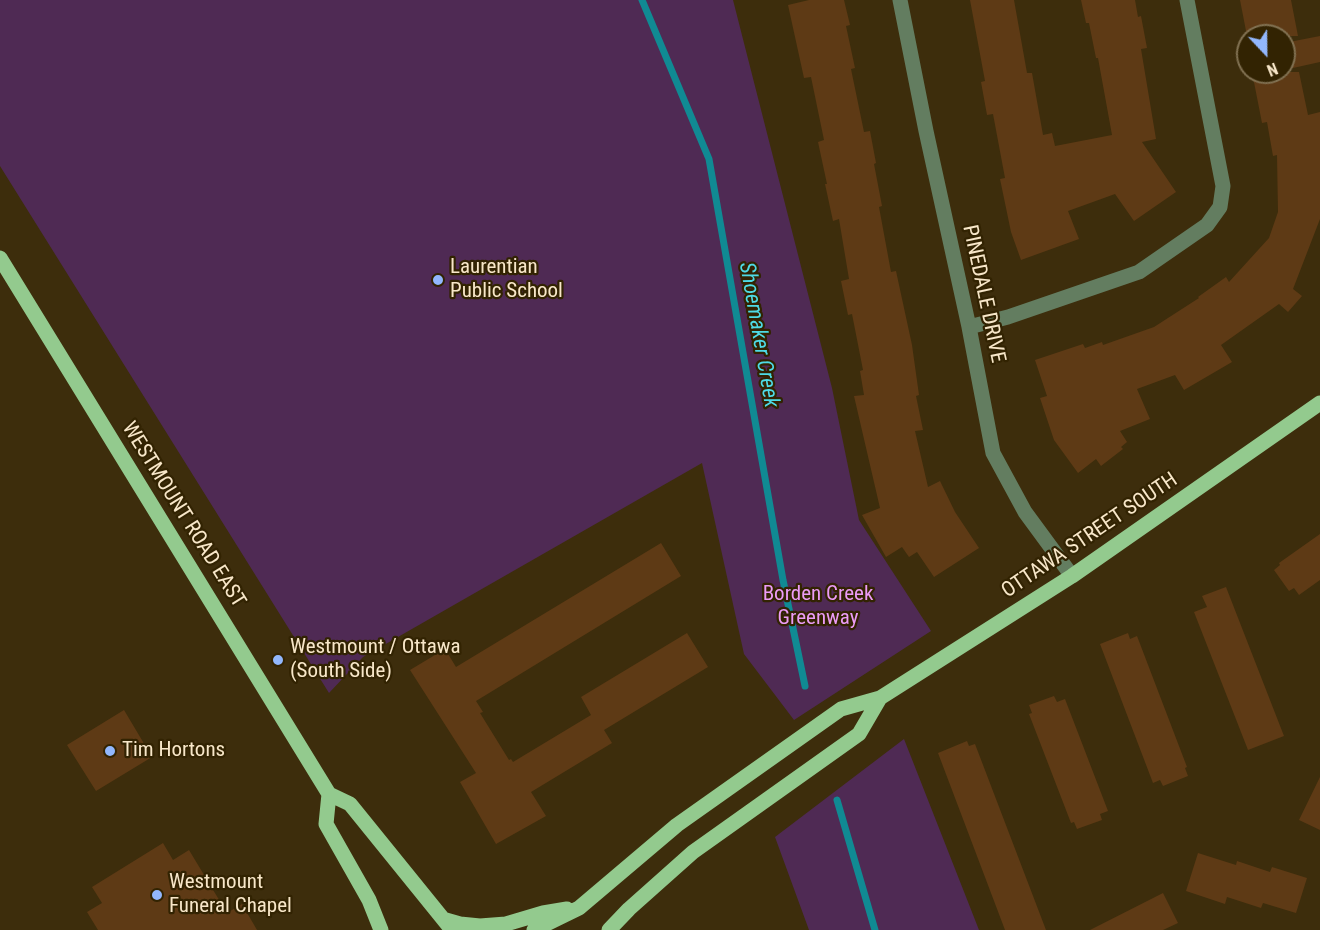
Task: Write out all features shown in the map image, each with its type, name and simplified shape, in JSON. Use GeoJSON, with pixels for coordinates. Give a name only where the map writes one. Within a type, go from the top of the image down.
{"type":"FeatureCollection","features":[{"type":"Feature","properties":{"kind":"main road","name":"WESTMOUNT ROAD EAST"},"geometry":{"type":"LineString","coordinates":[[0,258],[329,794]]}},
{"type":"Feature","properties":{"kind":"main road","name":"OTTAWA STREET SOUTH"},"geometry":{"type":"LineString","coordinates":[[880,698],[1072,576],[1320,403]]}},
{"type":"Feature","properties":{"kind":"main road"},"geometry":{"type":"LineString","coordinates":[[534,930],[579,908],[677,825],[841,709],[880,698]]}},
{"type":"Feature","properties":{"kind":"main road"},"geometry":{"type":"LineString","coordinates":[[609,930],[693,852],[859,734],[880,698]]}},
{"type":"Feature","properties":{"kind":"main road"},"geometry":{"type":"LineString","coordinates":[[381,930],[369,900],[326,824],[329,794],[350,804],[449,925],[506,924],[543,913],[579,908]]}},
{"type":"Feature","properties":{"kind":"street","name":"PINEDALE DRIVE"},"geometry":{"type":"LineString","coordinates":[[900,0],[969,327],[993,453],[1025,512],[1072,576]]}},
{"type":"Feature","properties":{"kind":"street"},"geometry":{"type":"LineString","coordinates":[[969,327],[1008,317],[1139,272],[1207,225],[1221,207],[1223,186],[1187,0]]}},
{"type":"Feature","properties":{"kind":"green space","name":"Laurentian Public School"},"geometry":{"type":"Polygon","coordinates":[[[0,0],[733,0],[832,388],[859,520],[931,631],[794,720],[744,654],[702,463],[363,657],[329,693],[0,166],[0,0]]]}},
{"type":"Feature","properties":{"kind":"green space"},"geometry":{"type":"Polygon","coordinates":[[[904,739],[979,930],[809,930],[775,837],[904,739]]]}},
{"type":"Feature","properties":{"kind":"building"},"geometry":{"type":"Polygon","coordinates":[[[809,0],[844,0],[850,25],[846,26],[855,68],[851,69],[864,132],[870,131],[882,206],[879,207],[891,272],[896,271],[912,345],[919,395],[916,396],[923,430],[915,431],[928,487],[940,481],[955,512],[979,548],[934,577],[917,552],[909,557],[902,547],[886,557],[862,515],[880,508],[854,396],[864,395],[860,371],[863,370],[852,314],[848,315],[841,281],[849,279],[839,219],[833,221],[825,184],[827,184],[818,142],[824,140],[811,77],[804,78],[788,5],[809,0]]]}},
{"type":"Feature","properties":{"kind":"building"},"geometry":{"type":"Polygon","coordinates":[[[970,0],[1014,0],[1027,73],[1032,73],[1043,135],[1052,133],[1055,146],[1112,135],[1098,58],[1096,58],[1089,23],[1086,23],[1081,0],[1135,0],[1138,17],[1141,16],[1147,48],[1141,49],[1156,139],[1142,142],[1176,192],[1134,221],[1115,194],[1068,211],[1079,239],[1021,260],[1011,232],[1000,179],[1005,178],[993,114],[987,115],[981,82],[985,81],[970,0]]]}},
{"type":"Feature","properties":{"kind":"building"},"geometry":{"type":"Polygon","coordinates":[[[1240,0],[1291,0],[1296,24],[1245,24],[1240,0]]]}},
{"type":"Feature","properties":{"kind":"building"},"geometry":{"type":"Polygon","coordinates":[[[1320,36],[1320,62],[1296,67],[1296,41],[1320,36]]]}},
{"type":"Feature","properties":{"kind":"building"},"geometry":{"type":"Polygon","coordinates":[[[1296,72],[1299,72],[1308,115],[1320,112],[1320,219],[1293,289],[1302,296],[1288,312],[1279,304],[1221,345],[1232,362],[1184,390],[1175,375],[1137,389],[1150,419],[1120,431],[1127,442],[1121,447],[1123,449],[1101,466],[1096,459],[1078,473],[1054,440],[1040,398],[1047,396],[1035,360],[1083,344],[1085,348],[1102,342],[1103,345],[1154,327],[1199,298],[1226,277],[1229,282],[1269,238],[1278,212],[1277,155],[1273,156],[1267,122],[1262,123],[1254,84],[1296,84],[1296,72]]]}},
{"type":"Feature","properties":{"kind":"building"},"geometry":{"type":"Polygon","coordinates":[[[1320,534],[1320,580],[1299,595],[1294,588],[1289,591],[1274,570],[1280,565],[1279,563],[1320,534]]]}},
{"type":"Feature","properties":{"kind":"building"},"geometry":{"type":"Polygon","coordinates":[[[661,543],[681,576],[476,701],[483,712],[480,713],[509,760],[513,762],[591,715],[581,697],[687,633],[708,667],[604,730],[612,743],[531,792],[546,816],[496,844],[460,782],[476,773],[410,670],[445,649],[456,667],[661,543]]]}},
{"type":"Feature","properties":{"kind":"building"},"geometry":{"type":"Polygon","coordinates":[[[1226,587],[1284,736],[1248,750],[1194,612],[1207,607],[1202,596],[1226,587]]]}},
{"type":"Feature","properties":{"kind":"building"},"geometry":{"type":"Polygon","coordinates":[[[1128,633],[1130,639],[1137,636],[1187,767],[1185,768],[1188,776],[1163,786],[1160,780],[1153,783],[1100,644],[1128,633]]]}},
{"type":"Feature","properties":{"kind":"building"},"geometry":{"type":"Polygon","coordinates":[[[1054,696],[1057,702],[1065,699],[1108,811],[1100,814],[1102,820],[1077,829],[1074,822],[1071,823],[1029,714],[1032,713],[1029,705],[1054,696]]]}},
{"type":"Feature","properties":{"kind":"building","name":"Tim Hortons"},"geometry":{"type":"Polygon","coordinates":[[[124,710],[152,757],[96,791],[67,745],[124,710]]]}},
{"type":"Feature","properties":{"kind":"building"},"geometry":{"type":"Polygon","coordinates":[[[967,741],[969,746],[975,744],[1046,930],[1005,930],[938,753],[967,741]]]}},
{"type":"Feature","properties":{"kind":"building"},"geometry":{"type":"Polygon","coordinates":[[[1320,777],[1320,830],[1299,820],[1320,777]]]}},
{"type":"Feature","properties":{"kind":"building","name":"Westmount Funeral Chapel"},"geometry":{"type":"Polygon","coordinates":[[[163,843],[173,860],[189,850],[227,913],[242,904],[257,930],[98,930],[87,912],[102,903],[92,887],[163,843]]]}},
{"type":"Feature","properties":{"kind":"building"},"geometry":{"type":"Polygon","coordinates":[[[1198,853],[1236,865],[1237,861],[1270,872],[1272,867],[1307,878],[1296,913],[1263,903],[1261,908],[1227,897],[1225,904],[1186,891],[1198,853]]]}},
{"type":"Feature","properties":{"kind":"building"},"geometry":{"type":"Polygon","coordinates":[[[1163,893],[1178,923],[1163,930],[1090,930],[1163,893]]]}},
{"type":"Feature","properties":{"kind":"waterway","name":"Shoemaker Creek"},"geometry":{"type":"LineString","coordinates":[[642,0],[709,159],[783,580],[805,686]]}},
{"type":"Feature","properties":{"kind":"waterway","name":"Shoemaker Creek"},"geometry":{"type":"LineString","coordinates":[[837,800],[875,930]]}},
{"type":"Feature","properties":{"kind":"place","name":"Laurentian Public School"},"geometry":{"type":"Point","coordinates":[438,280]}},
{"type":"Feature","properties":{"kind":"place","name":"Westmount / Ottawa (South Side)"},"geometry":{"type":"Point","coordinates":[278,660]}},
{"type":"Feature","properties":{"kind":"place","name":"Tim Hortons"},"geometry":{"type":"Point","coordinates":[110,751]}},
{"type":"Feature","properties":{"kind":"place","name":"Westmount Funeral Chapel"},"geometry":{"type":"Point","coordinates":[157,895]}},
{"type":"Feature","properties":{"kind":"park label","name":"Borden Creek Greenway"},"geometry":{"type":"Point","coordinates":[818,607]}}]}
